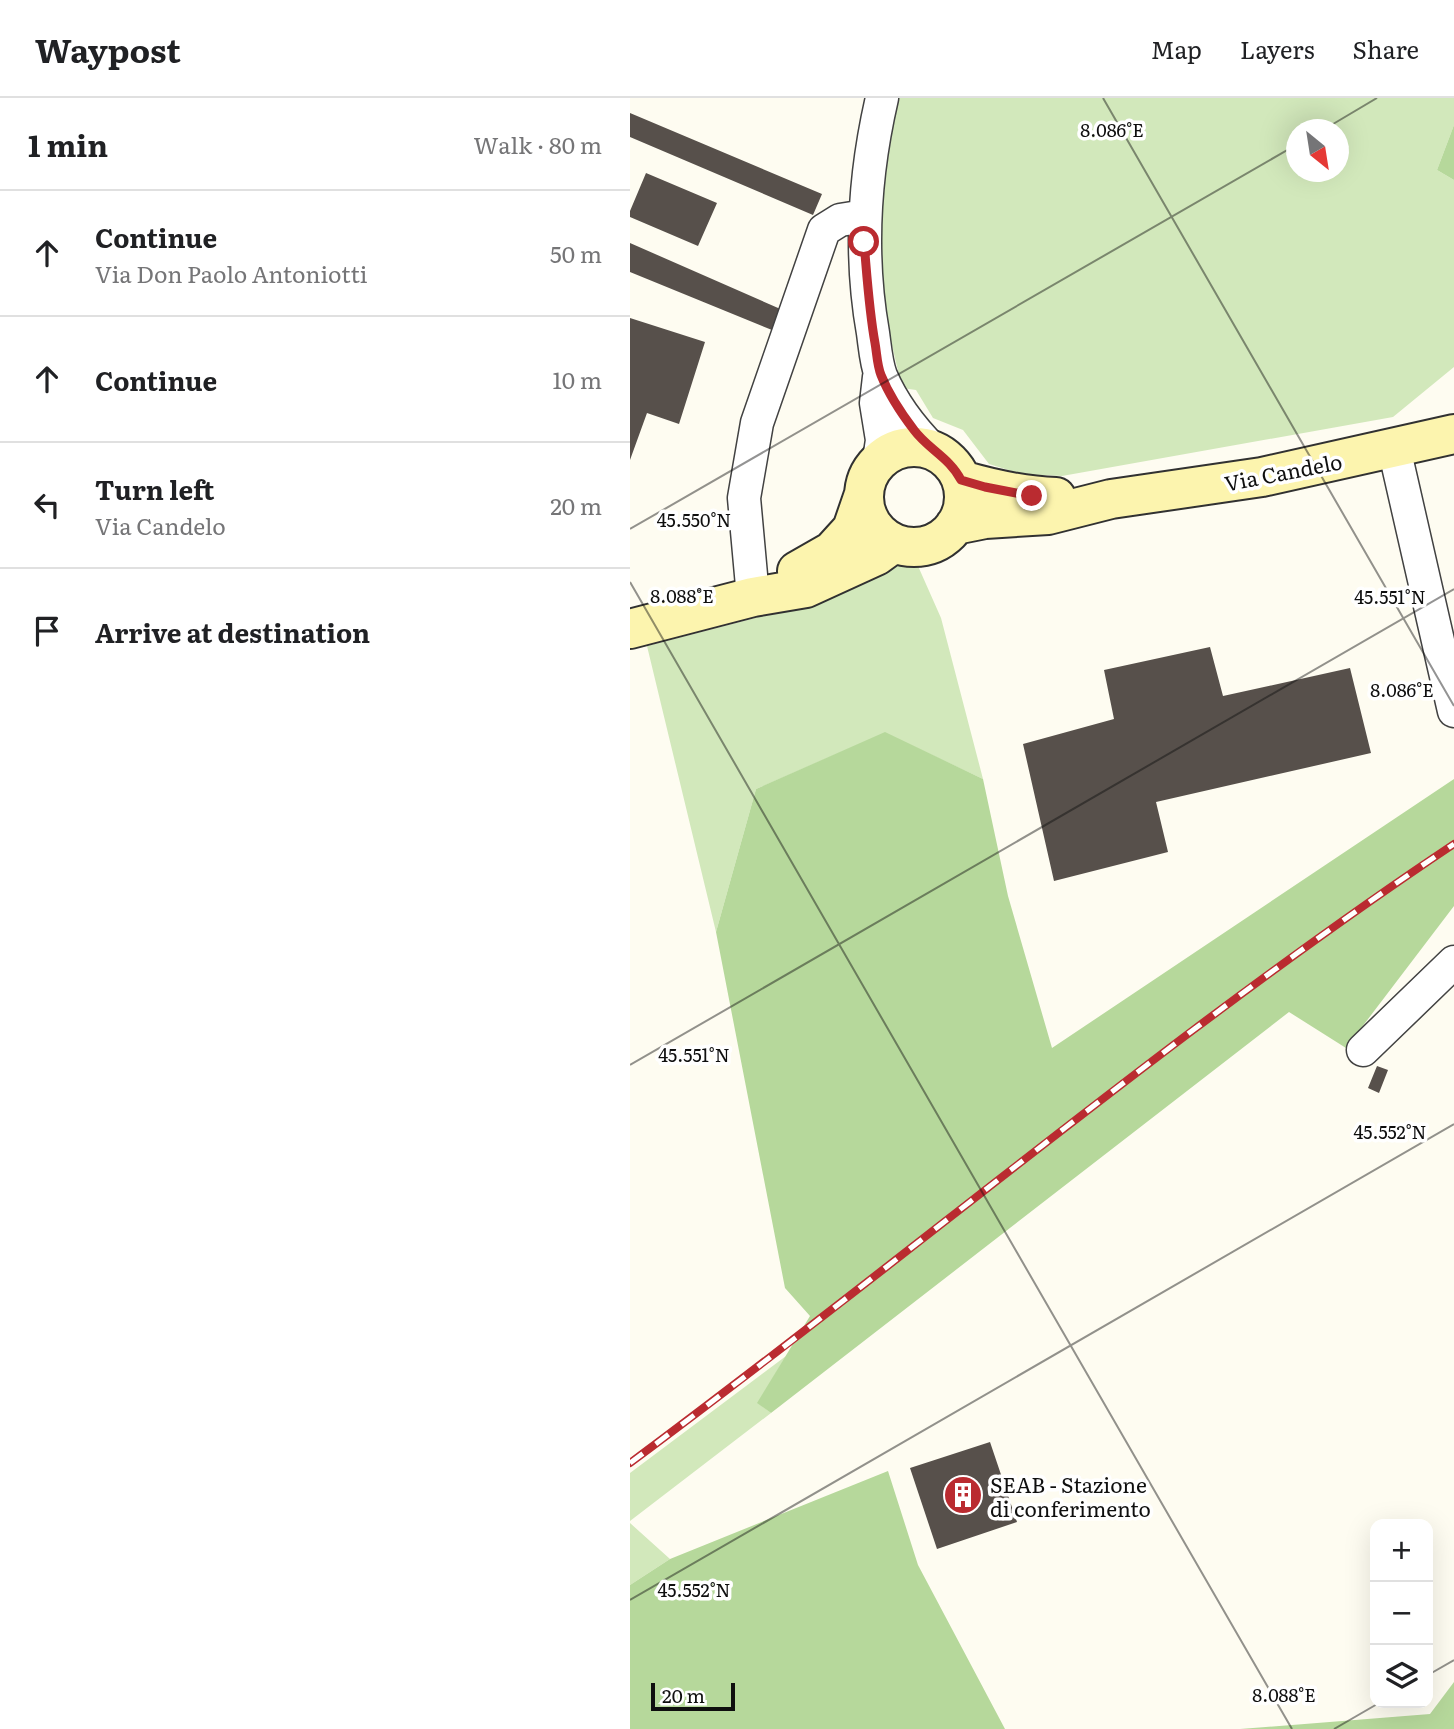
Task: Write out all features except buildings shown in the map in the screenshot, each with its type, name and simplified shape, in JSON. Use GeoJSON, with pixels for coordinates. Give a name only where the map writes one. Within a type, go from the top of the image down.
{"type":"FeatureCollection","features":[{"type":"Feature","properties":{"kind":"street"},"geometry":{"type":"LineString","coordinates":[[863,498],[872,525],[882,536],[908,547],[928,544],[946,535],[956,525],[963,503],[961,480],[955,467],[916,433],[892,399],[880,372],[869,308],[865,216],[874,131],[882,98]]}},
{"type":"Feature","properties":{"kind":"street"},"geometry":{"type":"LineString","coordinates":[[753,597],[744,498],[757,423],[829,217],[840,220],[865,216]]}},
{"type":"Feature","properties":{"kind":"street"},"geometry":{"type":"LineString","coordinates":[[879,460],[882,440],[876,403],[880,372]]}},
{"type":"Feature","properties":{"kind":"street","name":"Via Candelo"},"geometry":{"type":"LineString","coordinates":[[956,525],[985,519],[1048,515],[1111,499],[1262,477],[1454,434]]}},
{"type":"Feature","properties":{"kind":"street"},"geometry":{"type":"LineString","coordinates":[[753,597],[832,551],[852,529],[865,484],[879,460],[905,447],[933,450]]}},
{"type":"Feature","properties":{"kind":"street"},"geometry":{"type":"LineString","coordinates":[[1394,448],[1454,711]]}},
{"type":"Feature","properties":{"kind":"street","name":"Via Candelo"},"geometry":{"type":"LineString","coordinates":[[961,480],[1032,496],[1111,499]]}},
{"type":"Feature","properties":{"kind":"street"},"geometry":{"type":"LineString","coordinates":[[630,629],[753,597],[806,587],[876,556],[894,543]]}},
{"type":"Feature","properties":{"kind":"street"},"geometry":{"type":"LineString","coordinates":[[1363,1050],[1454,962]]}},
{"type":"Feature","properties":{"kind":"green space"},"geometry":{"type":"Polygon","coordinates":[[[897,98],[1454,98],[1454,125],[1437,170],[1454,180],[1454,367],[1393,417],[1062,476],[1021,474],[989,464],[963,430],[933,418],[916,390],[902,388],[883,307],[882,201],[897,98]]]}},
{"type":"Feature","properties":{"kind":"green space"},"geometry":{"type":"Polygon","coordinates":[[[1454,125],[1454,180],[1437,170],[1454,125]]]}},
{"type":"Feature","properties":{"kind":"green space"},"geometry":{"type":"Polygon","coordinates":[[[899,562],[918,566],[941,618],[983,779],[885,733],[756,789],[716,932],[647,646],[759,617],[811,607],[881,575],[899,562]]]}},
{"type":"Feature","properties":{"kind":"green space"},"geometry":{"type":"Polygon","coordinates":[[[885,732],[983,779],[1008,896],[1052,1048],[1454,779],[1454,906],[1346,1048],[1289,1012],[771,1413],[757,1403],[810,1316],[785,1288],[716,932],[756,789],[885,732]]]}},
{"type":"Feature","properties":{"kind":"green space"},"geometry":{"type":"Polygon","coordinates":[[[786,1356],[758,1403],[771,1413],[630,1521],[630,1473],[786,1356]]]}},
{"type":"Feature","properties":{"kind":"green space"},"geometry":{"type":"Polygon","coordinates":[[[888,1471],[918,1565],[1005,1729],[630,1729],[630,1585],[670,1559],[888,1471]]]}},
{"type":"Feature","properties":{"kind":"green space"},"geometry":{"type":"Polygon","coordinates":[[[630,1523],[670,1559],[630,1585],[630,1523]]]}},
{"type":"Feature","properties":{"kind":"green space"},"geometry":{"type":"Polygon","coordinates":[[[1454,1682],[1454,1729],[1240,1729],[1430,1714],[1454,1682]]]}},
{"type":"Feature","properties":{"kind":"railway"},"geometry":{"type":"LineString","coordinates":[[630,1463],[1140,1070],[1348,917],[1454,844]]}},
{"type":"Feature","properties":{"kind":"place","name":"SEAB - Stazione di conferimento"},"geometry":{"type":"Point","coordinates":[963,1495]}},
{"type":"Feature","properties":{"kind":"route"},"geometry":{"type":"LineString","coordinates":[[864,242],[869,308],[880,372],[892,399],[916,433],[955,467],[961,480],[1032,496]]}}]}
